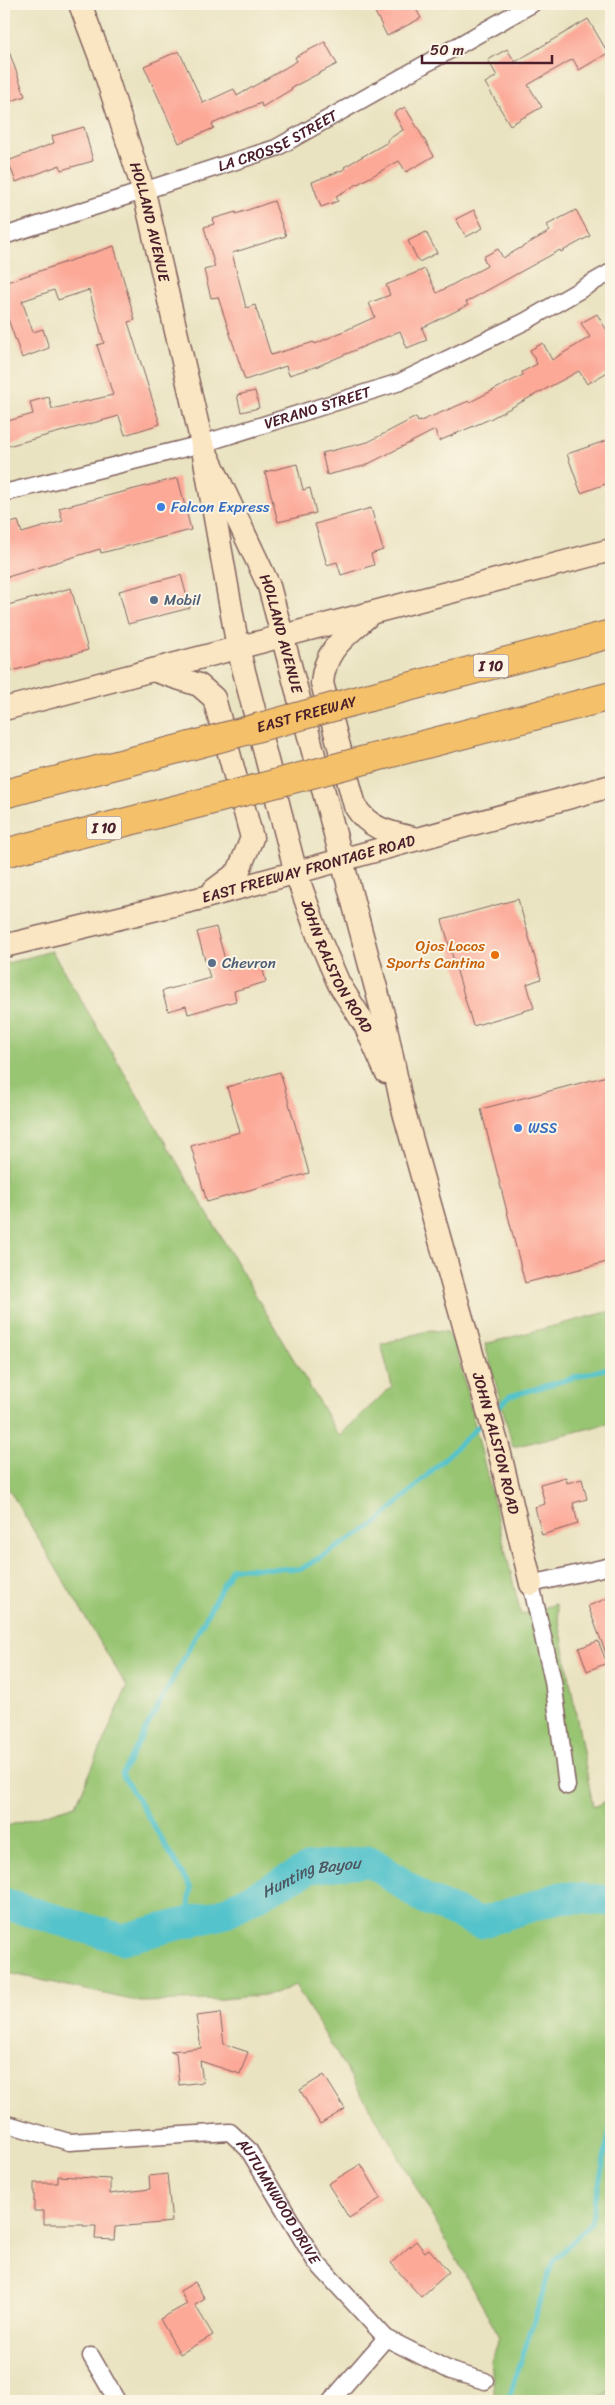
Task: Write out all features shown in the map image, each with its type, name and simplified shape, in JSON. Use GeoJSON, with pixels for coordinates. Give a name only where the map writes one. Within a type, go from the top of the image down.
{"type":"FeatureCollection","features":[{"type":"Feature","properties":{"kind":"highway","name":"EAST FREEWAY"},"geometry":{"type":"LineString","coordinates":[[4,794],[611,634]]}},
{"type":"Feature","properties":{"kind":"highway","name":"I 10"},"geometry":{"type":"LineString","coordinates":[[4,853],[611,696]]}},
{"type":"Feature","properties":{"kind":"main road","name":"HOLLAND AVENUE"},"geometry":{"type":"LineString","coordinates":[[80,4],[100,57],[144,192],[202,444],[238,648]]}},
{"type":"Feature","properties":{"kind":"main road","name":"HOLLAND AVENUE"},"geometry":{"type":"LineString","coordinates":[[202,444],[269,586],[340,860]]}},
{"type":"Feature","properties":{"kind":"main road"},"geometry":{"type":"LineString","coordinates":[[4,709],[611,550]]}},
{"type":"Feature","properties":{"kind":"main road"},"geometry":{"type":"LineString","coordinates":[[370,614],[332,650],[323,666],[322,683],[355,806],[360,815],[368,823],[381,829],[419,840]]}},
{"type":"Feature","properties":{"kind":"main road","name":"JOHN RALSTON ROAD"},"geometry":{"type":"LineString","coordinates":[[238,648],[296,873],[319,938],[339,984],[364,1025],[402,1105]]}},
{"type":"Feature","properties":{"kind":"main road"},"geometry":{"type":"LineString","coordinates":[[153,670],[199,685],[214,698],[252,838],[238,872],[206,897]]}},
{"type":"Feature","properties":{"kind":"main road","name":"EAST FREEWAY FRONTAGE ROAD"},"geometry":{"type":"LineString","coordinates":[[4,946],[206,897],[611,786]]}},
{"type":"Feature","properties":{"kind":"main road","name":"JOHN RALSTON ROAD"},"geometry":{"type":"LineString","coordinates":[[340,860],[384,1018],[402,1105],[468,1347],[499,1450],[531,1584]]}},
{"type":"Feature","properties":{"kind":"street","name":"LA CROSSE STREET"},"geometry":{"type":"LineString","coordinates":[[4,236],[276,148],[532,4]]}},
{"type":"Feature","properties":{"kind":"street","name":"VERANO STREET"},"geometry":{"type":"LineString","coordinates":[[4,493],[202,444],[400,382],[526,321],[611,272]]}},
{"type":"Feature","properties":{"kind":"street"},"geometry":{"type":"LineString","coordinates":[[531,1584],[611,1566]]}},
{"type":"Feature","properties":{"kind":"street","name":"JOHN RALSTON ROAD"},"geometry":{"type":"LineString","coordinates":[[531,1584],[553,1680],[567,1786]]}},
{"type":"Feature","properties":{"kind":"street","name":"AUTUMNWOOD DRIVE"},"geometry":{"type":"LineString","coordinates":[[4,2123],[69,2142],[230,2132],[248,2149],[315,2261],[386,2338],[451,2370],[485,2381]]}},
{"type":"Feature","properties":{"kind":"street"},"geometry":{"type":"LineString","coordinates":[[331,2401],[386,2338]]}},
{"type":"Feature","properties":{"kind":"street"},"geometry":{"type":"LineString","coordinates":[[91,2356],[117,2401]]}},
{"type":"Feature","properties":{"kind":"green space"},"geometry":{"type":"Polygon","coordinates":[[[52,951],[339,1436],[392,1386],[381,1344],[431,1330],[447,1332],[456,1347],[521,1615],[556,1604],[593,1807],[611,1799],[611,2390],[591,2401],[495,2401],[491,2361],[500,2337],[391,2143],[295,1985],[275,1994],[212,2000],[141,2002],[4,1972],[4,1827],[76,1805],[127,1687],[4,1481],[4,964],[52,951]]]}},
{"type":"Feature","properties":{"kind":"green space"},"geometry":{"type":"Polygon","coordinates":[[[611,1311],[611,1423],[513,1447],[485,1344],[611,1311]]]}},
{"type":"Feature","properties":{"kind":"green space"},"geometry":{"type":"Polygon","coordinates":[[[611,2390],[611,2401],[591,2401],[611,2390]]]}},
{"type":"Feature","properties":{"kind":"building"},"geometry":{"type":"Polygon","coordinates":[[[382,4],[413,4],[421,18],[387,36],[373,8],[382,4]]]}},
{"type":"Feature","properties":{"kind":"building"},"geometry":{"type":"Polygon","coordinates":[[[588,19],[608,53],[579,70],[573,59],[528,85],[542,107],[510,125],[485,83],[497,76],[488,60],[507,49],[515,62],[588,19]]]}},
{"type":"Feature","properties":{"kind":"building"},"geometry":{"type":"Polygon","coordinates":[[[325,42],[337,64],[291,88],[262,107],[261,103],[212,124],[214,128],[179,143],[144,66],[179,51],[203,103],[234,89],[237,96],[297,61],[295,57],[325,42]]]}},
{"type":"Feature","properties":{"kind":"building"},"geometry":{"type":"Polygon","coordinates":[[[4,43],[6,43],[25,96],[4,104],[4,43]]]}},
{"type":"Feature","properties":{"kind":"building"},"geometry":{"type":"Polygon","coordinates":[[[405,107],[434,156],[406,172],[399,161],[336,196],[338,201],[321,207],[312,182],[345,169],[344,167],[388,142],[387,140],[403,130],[394,113],[405,107]]]}},
{"type":"Feature","properties":{"kind":"building"},"geometry":{"type":"Polygon","coordinates":[[[84,127],[93,161],[61,170],[60,165],[16,182],[8,161],[54,143],[52,136],[84,127]]]}},
{"type":"Feature","properties":{"kind":"building"},"geometry":{"type":"Polygon","coordinates":[[[274,201],[286,236],[232,253],[246,308],[255,305],[271,355],[314,342],[315,344],[375,317],[369,303],[390,295],[386,285],[425,269],[437,293],[487,266],[483,257],[498,249],[503,258],[550,231],[547,225],[576,210],[590,236],[561,252],[560,250],[466,302],[468,305],[422,328],[427,340],[407,348],[400,331],[318,366],[289,375],[286,366],[245,380],[218,297],[211,298],[204,270],[215,267],[204,227],[214,224],[212,219],[236,212],[236,214],[274,201]]]}},
{"type":"Feature","properties":{"kind":"building"},"geometry":{"type":"Polygon","coordinates":[[[474,210],[483,228],[466,237],[456,219],[474,210]]]}},
{"type":"Feature","properties":{"kind":"building"},"geometry":{"type":"Polygon","coordinates":[[[426,232],[437,253],[419,262],[408,241],[426,232]]]}},
{"type":"Feature","properties":{"kind":"building"},"geometry":{"type":"Polygon","coordinates":[[[114,246],[135,320],[128,322],[160,424],[125,435],[119,416],[4,447],[4,422],[33,414],[30,402],[49,397],[52,409],[113,395],[97,345],[104,343],[89,290],[58,300],[54,290],[22,301],[33,332],[43,329],[49,348],[22,358],[8,319],[4,320],[4,283],[114,246]]]}},
{"type":"Feature","properties":{"kind":"building"},"geometry":{"type":"Polygon","coordinates":[[[597,314],[611,337],[611,370],[587,384],[579,371],[490,419],[439,441],[435,430],[364,466],[327,475],[322,453],[368,442],[416,417],[418,422],[470,402],[523,375],[522,372],[537,364],[530,350],[543,343],[552,360],[590,337],[581,323],[597,314]]]}},
{"type":"Feature","properties":{"kind":"building"},"geometry":{"type":"Polygon","coordinates":[[[255,391],[259,408],[241,412],[237,395],[255,391]]]}},
{"type":"Feature","properties":{"kind":"building"},"geometry":{"type":"Polygon","coordinates":[[[611,439],[611,482],[581,493],[567,454],[611,439]]]}},
{"type":"Feature","properties":{"kind":"building"},"geometry":{"type":"Polygon","coordinates":[[[297,464],[303,490],[310,488],[316,513],[278,522],[265,472],[297,464]]]}},
{"type":"Feature","properties":{"kind":"building"},"geometry":{"type":"Polygon","coordinates":[[[178,478],[191,530],[101,553],[100,549],[4,578],[4,540],[7,539],[4,525],[18,521],[22,533],[63,521],[59,508],[178,478]]]}},
{"type":"Feature","properties":{"kind":"building"},"geometry":{"type":"Polygon","coordinates":[[[371,508],[383,550],[371,554],[374,565],[341,575],[337,562],[327,565],[315,524],[371,508]]]}},
{"type":"Feature","properties":{"kind":"building","name":"Mobil"},"geometry":{"type":"Polygon","coordinates":[[[181,575],[190,608],[128,624],[119,591],[181,575]]]}},
{"type":"Feature","properties":{"kind":"building"},"geometry":{"type":"Polygon","coordinates":[[[71,588],[88,650],[12,671],[4,641],[4,606],[71,588]]]}},
{"type":"Feature","properties":{"kind":"building"},"geometry":{"type":"Polygon","coordinates":[[[518,899],[541,979],[527,984],[534,1008],[473,1026],[442,920],[518,899]]]}},
{"type":"Feature","properties":{"kind":"building"},"geometry":{"type":"Polygon","coordinates":[[[216,927],[228,970],[261,962],[266,982],[234,991],[236,1001],[188,1014],[186,1006],[168,1011],[162,991],[210,978],[197,932],[216,927]]]}},
{"type":"Feature","properties":{"kind":"building"},"geometry":{"type":"Polygon","coordinates":[[[280,1072],[309,1173],[207,1202],[191,1146],[240,1132],[227,1087],[280,1072]]]}},
{"type":"Feature","properties":{"kind":"building"},"geometry":{"type":"Polygon","coordinates":[[[611,1075],[611,1261],[525,1283],[481,1109],[611,1075]]]}},
{"type":"Feature","properties":{"kind":"building"},"geometry":{"type":"Polygon","coordinates":[[[566,1477],[567,1483],[582,1479],[587,1499],[573,1503],[578,1524],[542,1535],[535,1507],[545,1504],[540,1484],[566,1477]]]}},
{"type":"Feature","properties":{"kind":"building"},"geometry":{"type":"Polygon","coordinates":[[[611,1597],[611,1664],[610,1664],[588,1606],[611,1597]]]}},
{"type":"Feature","properties":{"kind":"building"},"geometry":{"type":"Polygon","coordinates":[[[598,1641],[607,1663],[587,1671],[579,1648],[598,1641]]]}},
{"type":"Feature","properties":{"kind":"building"},"geometry":{"type":"Polygon","coordinates":[[[220,2013],[224,2044],[248,2052],[240,2074],[200,2061],[203,2082],[179,2085],[176,2053],[170,2051],[201,2048],[196,2016],[220,2013]]]}},
{"type":"Feature","properties":{"kind":"building"},"geometry":{"type":"Polygon","coordinates":[[[324,2075],[345,2109],[320,2124],[300,2090],[324,2075]]]}},
{"type":"Feature","properties":{"kind":"building"},"geometry":{"type":"Polygon","coordinates":[[[361,2164],[381,2198],[349,2218],[328,2184],[361,2164]]]}},
{"type":"Feature","properties":{"kind":"building"},"geometry":{"type":"Polygon","coordinates":[[[167,2174],[172,2222],[115,2227],[114,2240],[95,2239],[96,2226],[44,2224],[44,2211],[34,2211],[34,2183],[58,2183],[58,2176],[110,2179],[110,2194],[150,2189],[149,2176],[167,2174]]]}},
{"type":"Feature","properties":{"kind":"building"},"geometry":{"type":"Polygon","coordinates":[[[416,2241],[425,2252],[429,2249],[449,2272],[421,2297],[391,2263],[416,2241]]]}},
{"type":"Feature","properties":{"kind":"building"},"geometry":{"type":"Polygon","coordinates":[[[195,2282],[205,2299],[195,2305],[213,2335],[180,2354],[160,2319],[187,2304],[180,2291],[195,2282]]]}},
{"type":"Feature","properties":{"kind":"waterway"},"geometry":{"type":"LineString","coordinates":[[494,1411],[510,1396],[611,1367]]}},
{"type":"Feature","properties":{"kind":"waterway"},"geometry":{"type":"LineString","coordinates":[[187,1924],[191,1888],[122,1774],[232,1568],[301,1569],[377,1523],[485,1420]]}},
{"type":"Feature","properties":{"kind":"waterway","name":"Hunting Bayou"},"geometry":{"type":"LineString","coordinates":[[4,1904],[122,1939],[222,1914],[310,1868],[370,1861],[423,1898],[480,1923],[561,1897],[611,1901]]}},
{"type":"Feature","properties":{"kind":"waterway"},"geometry":{"type":"LineString","coordinates":[[508,2401],[553,2261],[591,2223],[611,2124]]}},
{"type":"Feature","properties":{"kind":"place","name":"Falcon Express"},"geometry":{"type":"Point","coordinates":[161,507]}},
{"type":"Feature","properties":{"kind":"place","name":"Mobil"},"geometry":{"type":"Point","coordinates":[154,600]}},
{"type":"Feature","properties":{"kind":"place","name":"Ojos Locos Sports Cantina"},"geometry":{"type":"Point","coordinates":[495,955]}},
{"type":"Feature","properties":{"kind":"place","name":"Chevron"},"geometry":{"type":"Point","coordinates":[212,963]}},
{"type":"Feature","properties":{"kind":"place","name":"WSS"},"geometry":{"type":"Point","coordinates":[518,1128]}}]}
